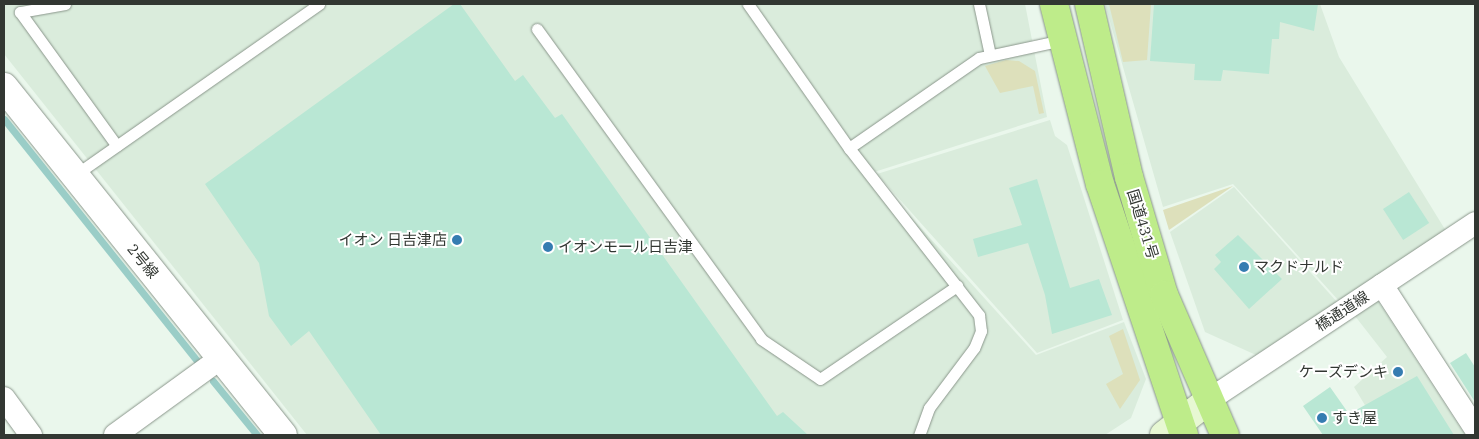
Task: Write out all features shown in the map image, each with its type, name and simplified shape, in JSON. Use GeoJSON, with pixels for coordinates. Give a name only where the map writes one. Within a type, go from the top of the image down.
{"type":"FeatureCollection","features":[{"type":"Feature","properties":{"kind":"highway","name":"国道431号"},"geometry":{"type":"LineString","coordinates":[[1054,4],[1100,184],[1176,432]]}},
{"type":"Feature","properties":{"kind":"highway","name":"国道431号"},"geometry":{"type":"LineString","coordinates":[[1089,4],[1129,177],[1162,286],[1225,435]]}},
{"type":"Feature","properties":{"kind":"main road"},"geometry":{"type":"LineString","coordinates":[[1176,432],[1209,400]]}},
{"type":"Feature","properties":{"kind":"street","name":"2号線"},"geometry":{"type":"LineString","coordinates":[[4,87],[283,435]]}},
{"type":"Feature","properties":{"kind":"street","name":"橋通道線"},"geometry":{"type":"LineString","coordinates":[[1209,400],[1475,223]]}},
{"type":"Feature","properties":{"kind":"street"},"geometry":{"type":"LineString","coordinates":[[1382,285],[1475,428]]}},
{"type":"Feature","properties":{"kind":"street"},"geometry":{"type":"LineString","coordinates":[[115,435],[221,358]]}},
{"type":"Feature","properties":{"kind":"street"},"geometry":{"type":"LineString","coordinates":[[4,398],[31,435]]}},
{"type":"Feature","properties":{"kind":"lane"},"geometry":{"type":"LineString","coordinates":[[65,4],[20,12],[117,146]]}},
{"type":"Feature","properties":{"kind":"lane"},"geometry":{"type":"LineString","coordinates":[[75,176],[319,4]]}},
{"type":"Feature","properties":{"kind":"lane"},"geometry":{"type":"LineString","coordinates":[[748,4],[849,148],[979,315],[981,331],[956,375],[929,408],[919,435]]}},
{"type":"Feature","properties":{"kind":"lane"},"geometry":{"type":"LineString","coordinates":[[979,4],[990,55]]}},
{"type":"Feature","properties":{"kind":"lane"},"geometry":{"type":"LineString","coordinates":[[537,29],[761,339],[820,379],[957,286]]}},
{"type":"Feature","properties":{"kind":"lane"},"geometry":{"type":"LineString","coordinates":[[849,148],[979,58],[1064,40]]}},
{"type":"Feature","properties":{"kind":"shaded area","name":"イオンモール日吉津"},"geometry":{"type":"Polygon","coordinates":[[[4,4],[1025,4],[1047,117],[871,173],[1036,355],[1124,322],[1146,379],[1131,418],[1105,435],[307,435],[4,54],[4,4]]]}},
{"type":"Feature","properties":{"kind":"shaded area"},"geometry":{"type":"Polygon","coordinates":[[[1105,4],[1320,4],[1339,57],[1446,231],[1339,301],[1233,184],[1163,207],[1105,4]]]}},
{"type":"Feature","properties":{"kind":"shaded area"},"geometry":{"type":"Polygon","coordinates":[[[1050,120],[1055,136],[1067,145],[1123,320],[1037,353],[877,174],[1050,120]]]}},
{"type":"Feature","properties":{"kind":"shaded area","name":"マクドナルド"},"geometry":{"type":"Polygon","coordinates":[[[1234,187],[1337,302],[1256,355],[1205,332],[1170,232],[1234,187]]]}},
{"type":"Feature","properties":{"kind":"shaded area","name":"ケーズデンキ"},"geometry":{"type":"Polygon","coordinates":[[[1378,301],[1465,435],[1383,435],[1354,387],[1387,357],[1355,316],[1378,301]]]}},
{"type":"Feature","properties":{"kind":"green space"},"geometry":{"type":"Polygon","coordinates":[[[1109,4],[1151,4],[1147,60],[1123,62],[1109,4]]]}},
{"type":"Feature","properties":{"kind":"green space"},"geometry":{"type":"Polygon","coordinates":[[[1006,60],[1019,61],[1035,71],[1044,113],[1039,114],[1033,86],[1000,93],[985,66],[1006,60]]]}},
{"type":"Feature","properties":{"kind":"green space"},"geometry":{"type":"Polygon","coordinates":[[[1233,186],[1169,230],[1163,210],[1233,186]]]}},
{"type":"Feature","properties":{"kind":"green space"},"geometry":{"type":"Polygon","coordinates":[[[1123,329],[1140,380],[1120,409],[1106,384],[1123,374],[1109,336],[1123,329]]]}},
{"type":"Feature","properties":{"kind":"building"},"geometry":{"type":"Polygon","coordinates":[[[454,4],[460,4],[515,81],[523,75],[555,118],[562,114],[777,416],[783,412],[808,435],[381,435],[309,331],[291,346],[269,316],[259,263],[205,184],[454,4]]]}},
{"type":"Feature","properties":{"kind":"building"},"geometry":{"type":"Polygon","coordinates":[[[1154,4],[1318,4],[1314,31],[1280,22],[1279,39],[1272,39],[1269,74],[1223,70],[1221,81],[1194,80],[1195,64],[1150,61],[1154,4]]]}},
{"type":"Feature","properties":{"kind":"building"},"geometry":{"type":"Polygon","coordinates":[[[1037,179],[1070,288],[1099,279],[1112,315],[1052,334],[1045,295],[1028,243],[978,257],[973,239],[1022,225],[1009,188],[1037,179]]]}},
{"type":"Feature","properties":{"kind":"building"},"geometry":{"type":"Polygon","coordinates":[[[1409,192],[1429,223],[1403,240],[1383,209],[1409,192]]]}},
{"type":"Feature","properties":{"kind":"building"},"geometry":{"type":"Polygon","coordinates":[[[1238,235],[1282,279],[1249,309],[1214,269],[1221,262],[1215,255],[1238,235]]]}},
{"type":"Feature","properties":{"kind":"building"},"geometry":{"type":"Polygon","coordinates":[[[1466,353],[1475,367],[1475,402],[1450,363],[1466,353]]]}},
{"type":"Feature","properties":{"kind":"building"},"geometry":{"type":"Polygon","coordinates":[[[1417,376],[1454,435],[1323,435],[1303,406],[1330,387],[1349,414],[1417,376]]]}},
{"type":"Feature","properties":{"kind":"waterway"},"geometry":{"type":"LineString","coordinates":[[4,119],[198,362]]}},
{"type":"Feature","properties":{"kind":"waterway"},"geometry":{"type":"LineString","coordinates":[[213,381],[257,435]]}},
{"type":"Feature","properties":{"kind":"place","name":"イオン 日吉津店"},"geometry":{"type":"Point","coordinates":[457,240]}},
{"type":"Feature","properties":{"kind":"place","name":"イオンモール日吉津"},"geometry":{"type":"Point","coordinates":[548,247]}},
{"type":"Feature","properties":{"kind":"place","name":"マクドナルド"},"geometry":{"type":"Point","coordinates":[1244,267]}},
{"type":"Feature","properties":{"kind":"place","name":"ケーズデンキ"},"geometry":{"type":"Point","coordinates":[1398,372]}},
{"type":"Feature","properties":{"kind":"place","name":"すき屋"},"geometry":{"type":"Point","coordinates":[1322,418]}}]}
